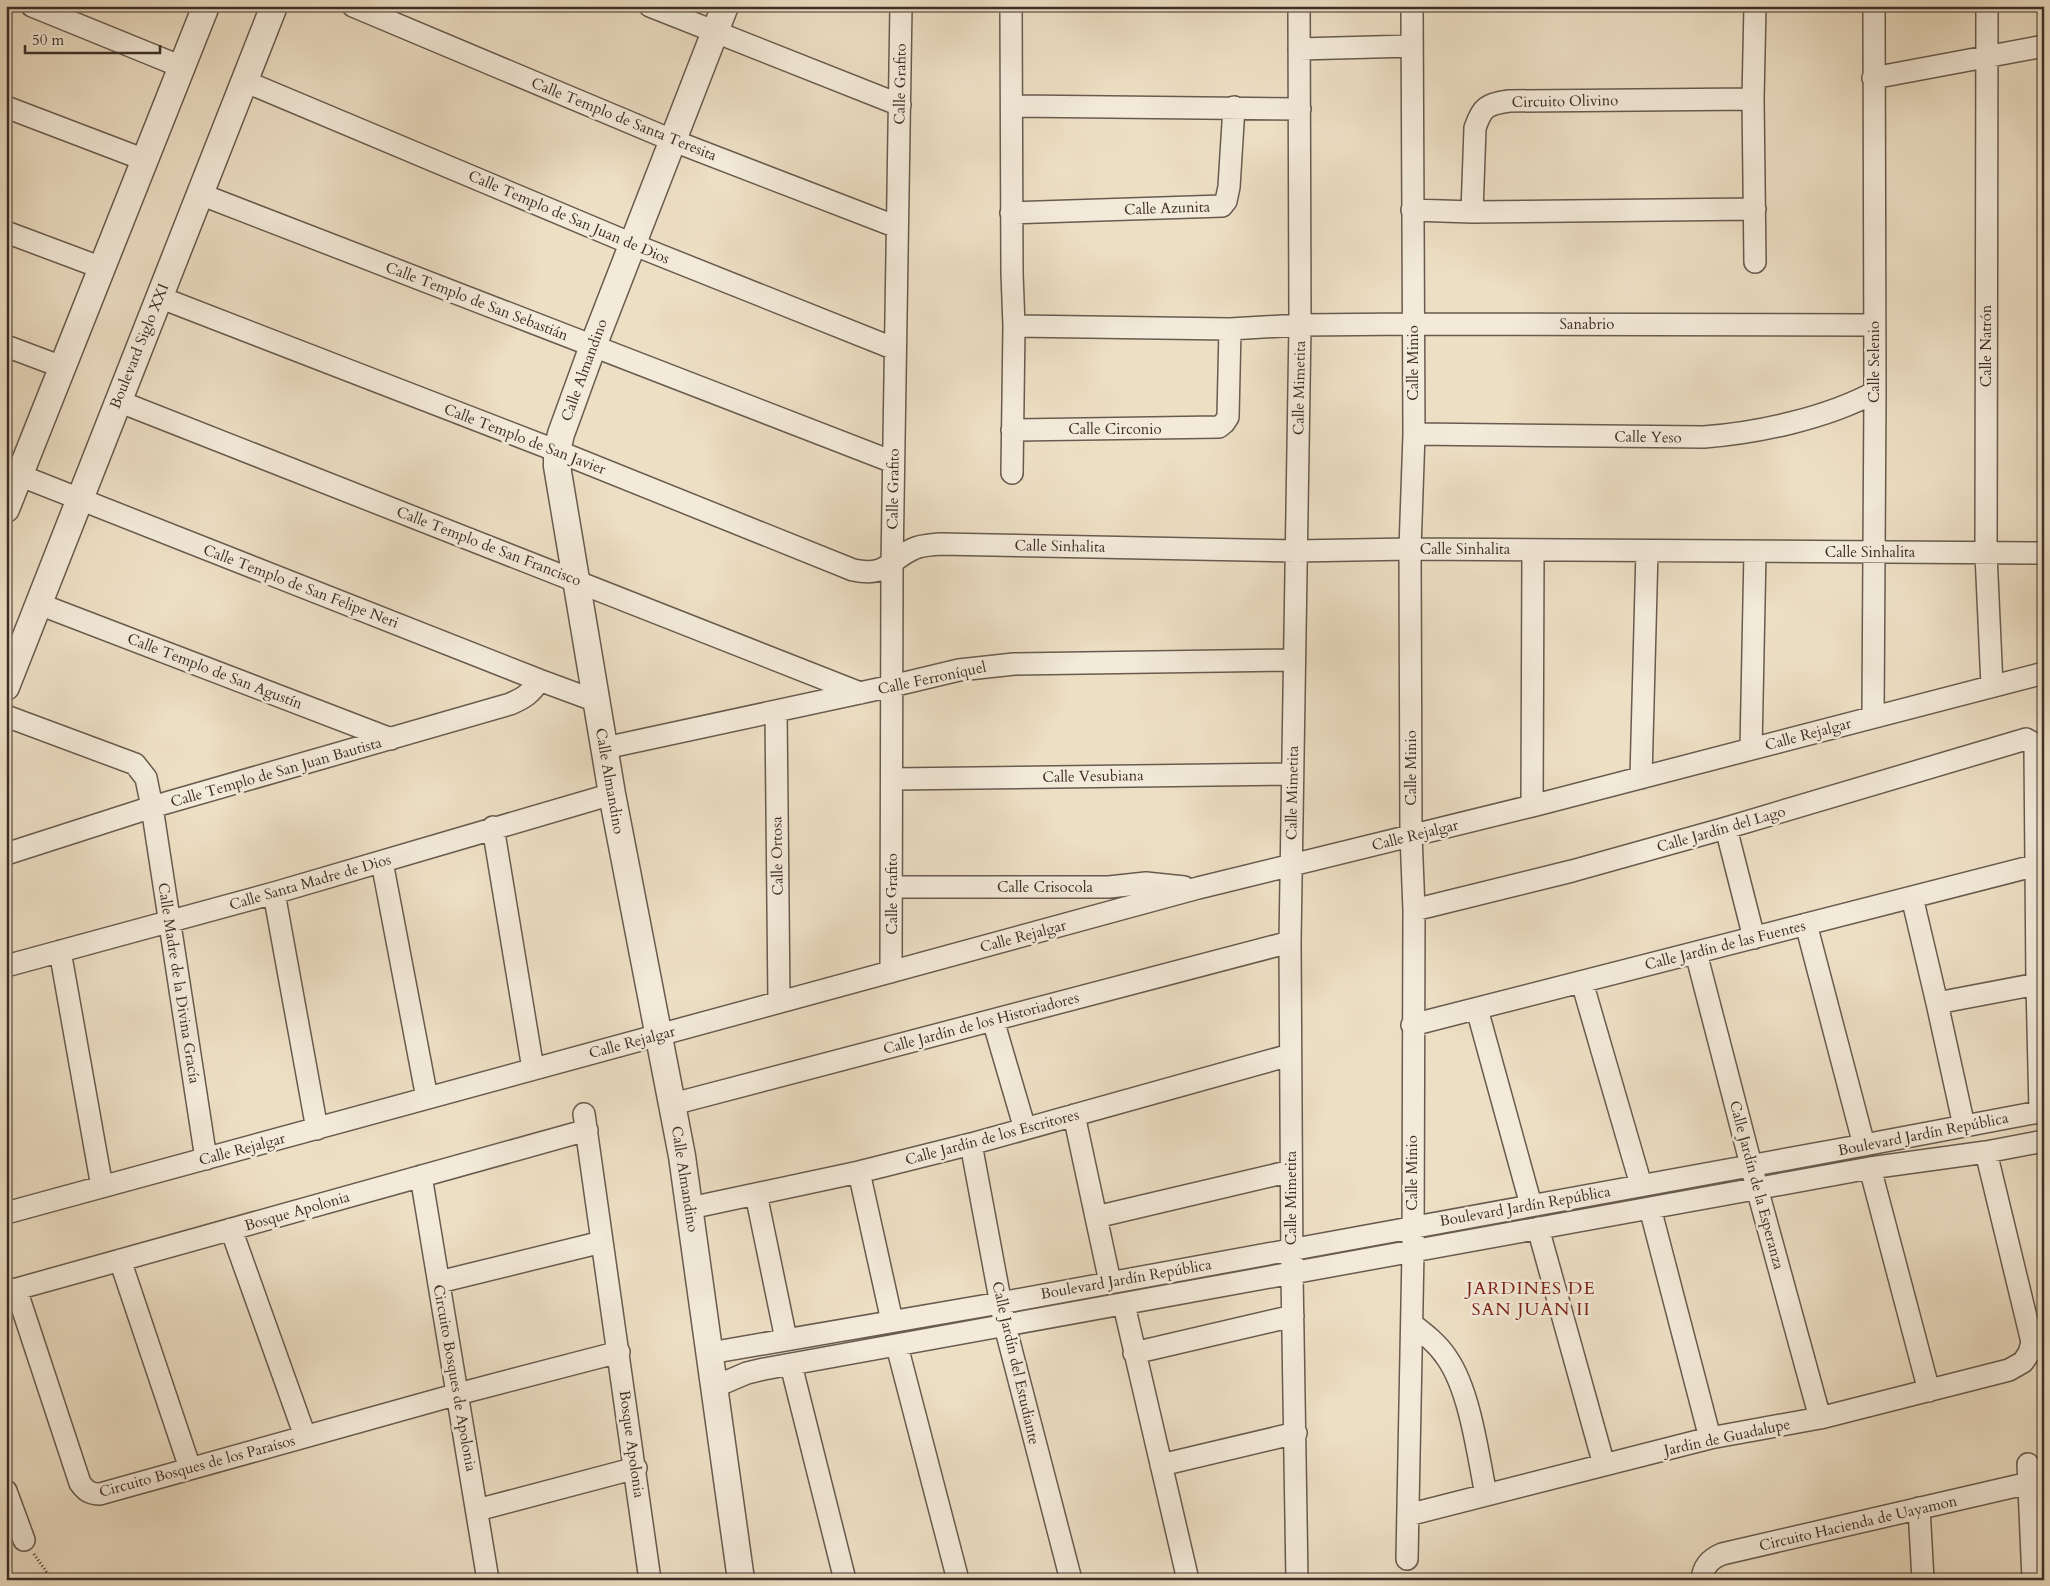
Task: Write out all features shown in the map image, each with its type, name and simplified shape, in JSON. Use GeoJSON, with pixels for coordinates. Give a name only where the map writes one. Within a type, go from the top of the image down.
{"type":"FeatureCollection","features":[{"type":"Feature","properties":{"kind":"street"},"geometry":{"type":"LineString","coordinates":[[32,6],[182,67]]}},
{"type":"Feature","properties":{"kind":"street"},"geometry":{"type":"LineString","coordinates":[[6,509],[13,473],[62,367],[206,6]]}},
{"type":"Feature","properties":{"kind":"street","name":"Boulevard Siglo XXI"},"geometry":{"type":"LineString","coordinates":[[6,687],[274,6]]}},
{"type":"Feature","properties":{"kind":"street","name":"Calle Templo de Santa Teresita"},"geometry":{"type":"LineString","coordinates":[[353,6],[674,141],[897,227]]}},
{"type":"Feature","properties":{"kind":"street"},"geometry":{"type":"LineString","coordinates":[[650,6],[900,106]]}},
{"type":"Feature","properties":{"kind":"street","name":"Calle Almandino"},"geometry":{"type":"LineString","coordinates":[[725,6],[593,346],[561,434],[557,451],[558,480],[612,794],[673,1104],[690,1208],[741,1580]]}},
{"type":"Feature","properties":{"kind":"street","name":"Calle Grafito"},"geometry":{"type":"LineString","coordinates":[[891,972],[893,462],[901,6]]}},
{"type":"Feature","properties":{"kind":"street"},"geometry":{"type":"LineString","coordinates":[[1012,6],[1011,213],[1014,326],[1012,473]]}},
{"type":"Feature","properties":{"kind":"street","name":"Calle Mimetita"},"geometry":{"type":"LineString","coordinates":[[1297,1580],[1296,1434],[1291,1249],[1290,866],[1300,325],[1299,6]]}},
{"type":"Feature","properties":{"kind":"street","name":"Calle Minio"},"geometry":{"type":"LineString","coordinates":[[1407,1559],[1413,1252],[1412,1025],[1414,910],[1411,835],[1410,549],[1414,434],[1412,6]]}},
{"type":"Feature","properties":{"kind":"street"},"geometry":{"type":"LineString","coordinates":[[1755,6],[1753,98],[1755,262]]}},
{"type":"Feature","properties":{"kind":"street","name":"Calle Selenio"},"geometry":{"type":"LineString","coordinates":[[1873,717],[1875,392],[1874,6]]}},
{"type":"Feature","properties":{"kind":"street","name":"Calle Natrón"},"geometry":{"type":"LineString","coordinates":[[1987,6],[1986,554],[1992,686]]}},
{"type":"Feature","properties":{"kind":"street"},"geometry":{"type":"LineString","coordinates":[[1300,49],[1411,46]]}},
{"type":"Feature","properties":{"kind":"street"},"geometry":{"type":"LineString","coordinates":[[1873,78],[2044,46]]}},
{"type":"Feature","properties":{"kind":"street","name":"Calle Templo de San Juan de Dios"},"geometry":{"type":"LineString","coordinates":[[244,82],[632,244],[895,349]]}},
{"type":"Feature","properties":{"kind":"street","name":"Circuito Olivino"},"geometry":{"type":"LineString","coordinates":[[1472,212],[1475,128],[1479,116],[1486,107],[1509,101],[1753,98]]}},
{"type":"Feature","properties":{"kind":"street"},"geometry":{"type":"LineString","coordinates":[[1012,106],[1300,109]]}},
{"type":"Feature","properties":{"kind":"street"},"geometry":{"type":"LineString","coordinates":[[6,107],[145,160]]}},
{"type":"Feature","properties":{"kind":"street","name":"Calle Azunita"},"geometry":{"type":"LineString","coordinates":[[1011,213],[1222,206],[1226,201],[1229,187],[1234,107]]}},
{"type":"Feature","properties":{"kind":"street","name":"Calle Templo de San Sebastián"},"geometry":{"type":"LineString","coordinates":[[200,194],[893,462]]}},
{"type":"Feature","properties":{"kind":"street"},"geometry":{"type":"LineString","coordinates":[[1412,210],[1472,212],[1755,209]]}},
{"type":"Feature","properties":{"kind":"street"},"geometry":{"type":"LineString","coordinates":[[6,232],[102,268]]}},
{"type":"Feature","properties":{"kind":"street","name":"Calle Templo de San Javier"},"geometry":{"type":"LineString","coordinates":[[159,297],[557,451],[853,570],[868,573],[892,565]]}},
{"type":"Feature","properties":{"kind":"street"},"geometry":{"type":"LineString","coordinates":[[1014,326],[1230,329],[1300,325]]}},
{"type":"Feature","properties":{"kind":"street","name":"Sanabrio"},"geometry":{"type":"LineString","coordinates":[[1300,325],[1874,325]]}},
{"type":"Feature","properties":{"kind":"street","name":"Calle Circonio"},"geometry":{"type":"LineString","coordinates":[[1012,430],[1219,427],[1228,417],[1230,329]]}},
{"type":"Feature","properties":{"kind":"street"},"geometry":{"type":"LineString","coordinates":[[6,346],[62,367]]}},
{"type":"Feature","properties":{"kind":"street","name":"Calle Yeso"},"geometry":{"type":"LineString","coordinates":[[1414,434],[1704,437],[1729,435],[1826,413],[1856,402],[1875,392]]}},
{"type":"Feature","properties":{"kind":"street","name":"Calle Templo de San Francisco"},"geometry":{"type":"LineString","coordinates":[[118,400],[860,693]]}},
{"type":"Feature","properties":{"kind":"street","name":"Calle Templo de San Felipe Neri"},"geometry":{"type":"LineString","coordinates":[[13,473],[596,701]]}},
{"type":"Feature","properties":{"kind":"street","name":"Calle Sinhalita"},"geometry":{"type":"LineString","coordinates":[[892,565],[914,548],[940,544],[1296,551],[1410,549],[2044,553]]}},
{"type":"Feature","properties":{"kind":"street"},"geometry":{"type":"LineString","coordinates":[[1532,806],[1533,550]]}},
{"type":"Feature","properties":{"kind":"street"},"geometry":{"type":"LineString","coordinates":[[1641,778],[1647,551]]}},
{"type":"Feature","properties":{"kind":"street"},"geometry":{"type":"LineString","coordinates":[[1751,749],[1755,552]]}},
{"type":"Feature","properties":{"kind":"street","name":"Calle Templo de San Agustín"},"geometry":{"type":"LineString","coordinates":[[39,604],[391,739]]}},
{"type":"Feature","properties":{"kind":"street","name":"Calle Ferroníquel"},"geometry":{"type":"LineString","coordinates":[[605,748],[959,670],[1014,664],[1294,660]]}},
{"type":"Feature","properties":{"kind":"street","name":"Calle Rejalgar"},"geometry":{"type":"LineString","coordinates":[[6,1213],[1198,888],[1532,806],[2044,673]]}},
{"type":"Feature","properties":{"kind":"street","name":"Calle Templo de San Juan Bautista"},"geometry":{"type":"LineString","coordinates":[[6,854],[152,807],[510,704],[525,698],[534,689],[539,680]]}},
{"type":"Feature","properties":{"kind":"street","name":"Calle Ortosa"},"geometry":{"type":"LineString","coordinates":[[776,711],[779,1002]]}},
{"type":"Feature","properties":{"kind":"street","name":"Calle Madre de la Divina Gracía"},"geometry":{"type":"LineString","coordinates":[[6,716],[134,764],[146,778],[206,1159]]}},
{"type":"Feature","properties":{"kind":"street","name":"Calle Jardín del Lago"},"geometry":{"type":"LineString","coordinates":[[1414,910],[1726,828],[2026,739],[2036,749],[2037,865]]}},
{"type":"Feature","properties":{"kind":"street","name":"Calle Vesubiana"},"geometry":{"type":"LineString","coordinates":[[893,779],[1292,774]]}},
{"type":"Feature","properties":{"kind":"street","name":"Calle Santa Madre de Dios"},"geometry":{"type":"LineString","coordinates":[[6,966],[274,894],[612,794]]}},
{"type":"Feature","properties":{"kind":"street"},"geometry":{"type":"LineString","coordinates":[[493,828],[533,1069]]}},
{"type":"Feature","properties":{"kind":"street"},"geometry":{"type":"LineString","coordinates":[[1726,828],[1754,938]]}},
{"type":"Feature","properties":{"kind":"street"},"geometry":{"type":"LineString","coordinates":[[382,862],[427,1098]]}},
{"type":"Feature","properties":{"kind":"street"},"geometry":{"type":"LineString","coordinates":[[2037,865],[2037,984],[2042,1111]]}},
{"type":"Feature","properties":{"kind":"street","name":"Calle Jardín de las Fuentes"},"geometry":{"type":"LineString","coordinates":[[1412,1025],[2037,865]]}},
{"type":"Feature","properties":{"kind":"street","name":"Calle Crisocola"},"geometry":{"type":"LineString","coordinates":[[892,887],[1109,887],[1146,883],[1198,888]]}},
{"type":"Feature","properties":{"kind":"street"},"geometry":{"type":"LineString","coordinates":[[274,894],[317,1128]]}},
{"type":"Feature","properties":{"kind":"street"},"geometry":{"type":"LineString","coordinates":[[1912,897],[1964,1126]]}},
{"type":"Feature","properties":{"kind":"street"},"geometry":{"type":"LineString","coordinates":[[1806,924],[1864,1145]]}},
{"type":"Feature","properties":{"kind":"street","name":"Calle Jardín de los Historiadores"},"geometry":{"type":"LineString","coordinates":[[673,1104],[1290,942]]}},
{"type":"Feature","properties":{"kind":"street"},"geometry":{"type":"LineString","coordinates":[[60,951],[102,1187]]}},
{"type":"Feature","properties":{"kind":"street","name":"Calle Jardín de la Esperanza"},"geometry":{"type":"LineString","coordinates":[[1696,952],[1757,1188],[1820,1418]]}},
{"type":"Feature","properties":{"kind":"street"},"geometry":{"type":"LineString","coordinates":[[1582,982],[1641,1185]]}},
{"type":"Feature","properties":{"kind":"street"},"geometry":{"type":"LineString","coordinates":[[1937,1002],[2037,984]]}},
{"type":"Feature","properties":{"kind":"street"},"geometry":{"type":"LineString","coordinates":[[1477,1009],[1531,1205]]}},
{"type":"Feature","properties":{"kind":"street"},"geometry":{"type":"LineString","coordinates":[[993,1020],[1025,1129]]}},
{"type":"Feature","properties":{"kind":"street","name":"Calle Jardín de los Escritores"},"geometry":{"type":"LineString","coordinates":[[690,1208],[859,1172],[971,1144],[1290,1055]]}},
{"type":"Feature","properties":{"kind":"street","name":"Boulevard Jardín República"},"geometry":{"type":"LineString","coordinates":[[710,1353],[1000,1303],[2042,1111]]}},
{"type":"Feature","properties":{"kind":"street"},"geometry":{"type":"LineString","coordinates":[[1074,1115],[1110,1282]]}},
{"type":"Feature","properties":{"kind":"street","name":"Bosque Apolonia"},"geometry":{"type":"LineString","coordinates":[[11,1291],[421,1176],[586,1122],[636,1468],[650,1580]]}},
{"type":"Feature","properties":{"kind":"street","name":"Boulevard Jardín República"},"geometry":{"type":"LineString","coordinates":[[714,1387],[747,1373],[1757,1188],[2044,1141]]}},
{"type":"Feature","properties":{"kind":"street","name":"Calle Jardín del Estudiante"},"geometry":{"type":"LineString","coordinates":[[971,1144],[1005,1326],[1071,1580]]}},
{"type":"Feature","properties":{"kind":"street","name":"Jardin de Guadalupe"},"geometry":{"type":"LineString","coordinates":[[1408,1515],[1710,1438],[1820,1418],[1929,1391],[2009,1370],[2023,1362],[2029,1354],[2032,1342],[1986,1152]]}},
{"type":"Feature","properties":{"kind":"street"},"geometry":{"type":"LineString","coordinates":[[1870,1168],[1929,1391]]}},
{"type":"Feature","properties":{"kind":"street"},"geometry":{"type":"LineString","coordinates":[[1096,1217],[1291,1170]]}},
{"type":"Feature","properties":{"kind":"street"},"geometry":{"type":"LineString","coordinates":[[859,1172],[892,1321]]}},
{"type":"Feature","properties":{"kind":"street","name":"Circuito Bosques de Apolonia"},"geometry":{"type":"LineString","coordinates":[[421,1176],[488,1580]]}},
{"type":"Feature","properties":{"kind":"street"},"geometry":{"type":"LineString","coordinates":[[756,1194],[786,1339]]}},
{"type":"Feature","properties":{"kind":"street"},"geometry":{"type":"LineString","coordinates":[[1650,1208],[1710,1438]]}},
{"type":"Feature","properties":{"kind":"street"},"geometry":{"type":"LineString","coordinates":[[1538,1228],[1604,1465]]}},
{"type":"Feature","properties":{"kind":"street"},"geometry":{"type":"LineString","coordinates":[[230,1230],[305,1436]]}},
{"type":"Feature","properties":{"kind":"street"},"geometry":{"type":"LineString","coordinates":[[439,1282],[602,1242]]}},
{"type":"Feature","properties":{"kind":"street"},"geometry":{"type":"LineString","coordinates":[[120,1260],[190,1468]]}},
{"type":"Feature","properties":{"kind":"street","name":"Circuito Bosques de los Paraísos"},"geometry":{"type":"LineString","coordinates":[[11,1291],[80,1483],[85,1490],[92,1494],[100,1494],[458,1394],[619,1352]]}},
{"type":"Feature","properties":{"kind":"street"},"geometry":{"type":"LineString","coordinates":[[1124,1305],[1188,1580]]}},
{"type":"Feature","properties":{"kind":"street"},"geometry":{"type":"LineString","coordinates":[[1134,1353],[1293,1316]]}},
{"type":"Feature","properties":{"kind":"street"},"geometry":{"type":"LineString","coordinates":[[1412,1324],[1438,1346],[1457,1375],[1464,1394],[1486,1495]]}},
{"type":"Feature","properties":{"kind":"street"},"geometry":{"type":"LineString","coordinates":[[897,1346],[958,1580]]}},
{"type":"Feature","properties":{"kind":"street"},"geometry":{"type":"LineString","coordinates":[[791,1365],[845,1580]]}},
{"type":"Feature","properties":{"kind":"street"},"geometry":{"type":"LineString","coordinates":[[1161,1465],[1296,1434]]}},
{"type":"Feature","properties":{"kind":"street"},"geometry":{"type":"LineString","coordinates":[[477,1510],[636,1468]]}},
{"type":"Feature","properties":{"kind":"street","name":"Circuito Hacienda de Uayamon"},"geometry":{"type":"LineString","coordinates":[[1702,1580],[1705,1566],[1713,1558],[1722,1554],[1920,1508],[2029,1474],[2033,1580]]}},
{"type":"Feature","properties":{"kind":"street"},"geometry":{"type":"LineString","coordinates":[[6,1491],[24,1540]]}},
{"type":"Feature","properties":{"kind":"street"},"geometry":{"type":"LineString","coordinates":[[1920,1508],[1923,1580]]}},
{"type":"Feature","properties":{"kind":"path"},"geometry":{"type":"LineString","coordinates":[[24,1540],[52,1580]]}},
{"type":"Feature","properties":{"kind":"district","name":"JARDINES DE SAN JUAN II"},"geometry":{"type":"Point","coordinates":[1531,1298]}}]}
